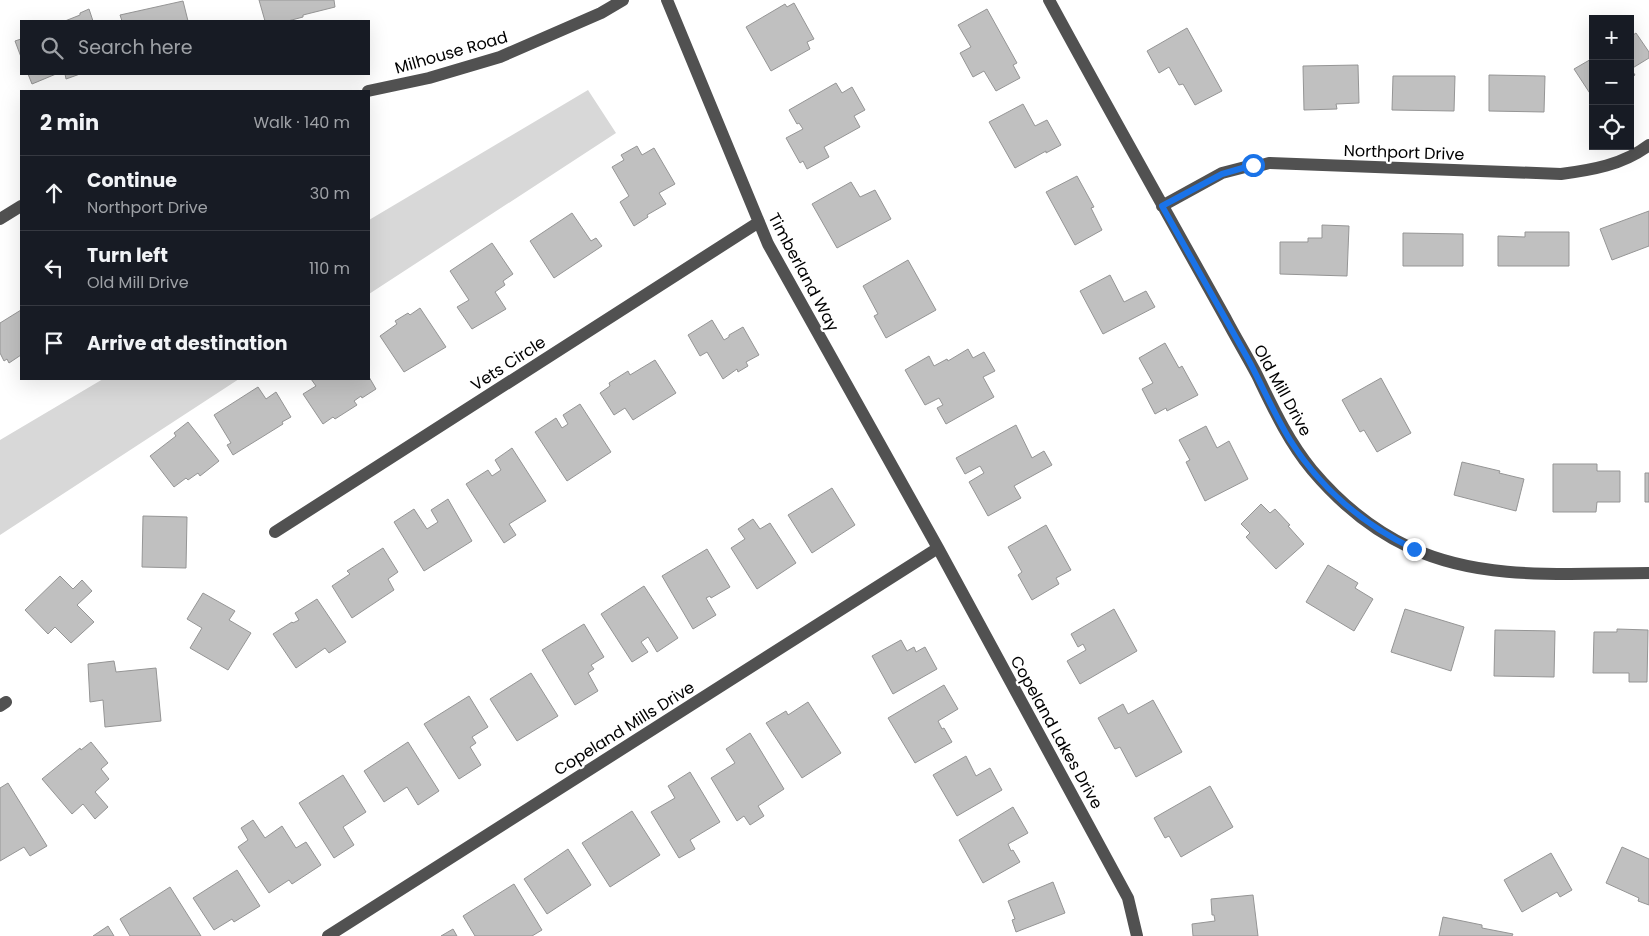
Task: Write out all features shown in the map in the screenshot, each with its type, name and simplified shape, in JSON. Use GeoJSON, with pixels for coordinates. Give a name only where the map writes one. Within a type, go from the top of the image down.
{"type":"FeatureCollection","features":[{"type":"Feature","properties":{"kind":"street","name":"Milhouse Road"},"geometry":{"type":"LineString","coordinates":[[370,91],[430,78],[500,57],[601,13],[623,0]]}},
{"type":"Feature","properties":{"kind":"street","name":"Timberland Way"},"geometry":{"type":"LineString","coordinates":[[667,0],[768,244],[938,548]]}},
{"type":"Feature","properties":{"kind":"street","name":"Old Mill Drive"},"geometry":{"type":"LineString","coordinates":[[1050,0],[1162,206],[1256,373],[1290,440],[1311,469],[1353,512],[1372,526],[1408,547],[1470,568],[1505,573],[1649,573]]}},
{"type":"Feature","properties":{"kind":"street","name":"Northport Drive"},"geometry":{"type":"LineString","coordinates":[[1162,206],[1222,174],[1253,165],[1269,163],[1561,174],[1602,167],[1626,159],[1649,145]]}},
{"type":"Feature","properties":{"kind":"street"},"geometry":{"type":"LineString","coordinates":[[0,219],[20,207]]}},
{"type":"Feature","properties":{"kind":"street","name":"Vets Circle"},"geometry":{"type":"LineString","coordinates":[[275,532],[759,222]]}},
{"type":"Feature","properties":{"kind":"street","name":"Copeland Mills Drive"},"geometry":{"type":"LineString","coordinates":[[328,936],[938,548]]}},
{"type":"Feature","properties":{"kind":"street","name":"Copeland Lakes Drive"},"geometry":{"type":"LineString","coordinates":[[938,548],[1128,898],[1137,936]]}},
{"type":"Feature","properties":{"kind":"shaded area"},"geometry":{"type":"Polygon","coordinates":[[[588,90],[616,133],[370,293],[370,219],[588,90]]]}},
{"type":"Feature","properties":{"kind":"shaded area"},"geometry":{"type":"Polygon","coordinates":[[[101,380],[237,380],[0,535],[0,440],[101,380]]]}},
{"type":"Feature","properties":{"kind":"building"},"geometry":{"type":"Polygon","coordinates":[[[259,0],[334,0],[335,7],[303,15],[303,17],[292,20],[265,20],[259,0]]]}},
{"type":"Feature","properties":{"kind":"building"},"geometry":{"type":"Polygon","coordinates":[[[183,1],[188,20],[122,20],[120,15],[183,1]]]}},
{"type":"Feature","properties":{"kind":"building"},"geometry":{"type":"Polygon","coordinates":[[[794,3],[814,39],[807,42],[810,49],[771,71],[746,27],[785,4],[787,7],[794,3]]]}},
{"type":"Feature","properties":{"kind":"building"},"geometry":{"type":"Polygon","coordinates":[[[89,9],[93,20],[68,20],[80,15],[80,13],[89,9]]]}},
{"type":"Feature","properties":{"kind":"building"},"geometry":{"type":"Polygon","coordinates":[[[987,9],[1017,63],[1013,65],[1020,78],[996,91],[984,71],[973,77],[960,53],[971,47],[958,25],[987,9]]]}},
{"type":"Feature","properties":{"kind":"building"},"geometry":{"type":"Polygon","coordinates":[[[1187,28],[1222,91],[1195,105],[1183,84],[1179,85],[1169,67],[1159,73],[1147,51],[1187,28]]]}},
{"type":"Feature","properties":{"kind":"building"},"geometry":{"type":"Polygon","coordinates":[[[1636,33],[1649,52],[1649,58],[1634,67],[1634,60],[1634,34],[1636,33]]]}},
{"type":"Feature","properties":{"kind":"building"},"geometry":{"type":"Polygon","coordinates":[[[20,39],[20,54],[15,41],[20,39]]]}},
{"type":"Feature","properties":{"kind":"building"},"geometry":{"type":"Polygon","coordinates":[[[1589,60],[1589,92],[1574,69],[1589,60]]]}},
{"type":"Feature","properties":{"kind":"building"},"geometry":{"type":"Polygon","coordinates":[[[1358,65],[1359,103],[1336,104],[1337,109],[1304,110],[1303,66],[1358,65]]]}},
{"type":"Feature","properties":{"kind":"building"},"geometry":{"type":"Polygon","coordinates":[[[28,75],[54,75],[32,84],[28,75]]]}},
{"type":"Feature","properties":{"kind":"building"},"geometry":{"type":"Polygon","coordinates":[[[65,75],[77,75],[66,79],[65,75]]]}},
{"type":"Feature","properties":{"kind":"building"},"geometry":{"type":"Polygon","coordinates":[[[1489,75],[1545,76],[1544,112],[1489,111],[1489,75]]]}},
{"type":"Feature","properties":{"kind":"building"},"geometry":{"type":"Polygon","coordinates":[[[1393,76],[1455,76],[1454,111],[1392,110],[1393,76]]]}},
{"type":"Feature","properties":{"kind":"building"},"geometry":{"type":"Polygon","coordinates":[[[836,83],[842,93],[852,87],[865,110],[854,116],[860,127],[824,147],[829,157],[807,169],[803,161],[800,163],[786,138],[803,129],[799,123],[797,124],[789,110],[836,83]]]}},
{"type":"Feature","properties":{"kind":"building"},"geometry":{"type":"Polygon","coordinates":[[[1023,104],[1035,126],[1047,120],[1061,145],[1015,168],[989,122],[1023,104]]]}},
{"type":"Feature","properties":{"kind":"building"},"geometry":{"type":"Polygon","coordinates":[[[637,146],[642,155],[654,148],[675,184],[659,193],[666,204],[647,215],[648,217],[634,226],[620,202],[629,196],[612,167],[624,160],[621,155],[637,146]]]}},
{"type":"Feature","properties":{"kind":"building"},"geometry":{"type":"Polygon","coordinates":[[[1077,176],[1094,207],[1091,208],[1102,230],[1075,245],[1046,192],[1077,176]]]}},
{"type":"Feature","properties":{"kind":"building"},"geometry":{"type":"Polygon","coordinates":[[[851,182],[860,197],[875,190],[891,219],[837,248],[812,204],[851,182]]]}},
{"type":"Feature","properties":{"kind":"building"},"geometry":{"type":"Polygon","coordinates":[[[1649,211],[1649,246],[1612,260],[1600,229],[1649,211]]]}},
{"type":"Feature","properties":{"kind":"building"},"geometry":{"type":"Polygon","coordinates":[[[572,213],[591,241],[596,238],[602,246],[554,278],[530,241],[572,213]]]}},
{"type":"Feature","properties":{"kind":"building"},"geometry":{"type":"Polygon","coordinates":[[[1322,225],[1349,226],[1347,276],[1280,274],[1280,242],[1308,242],[1308,238],[1322,238],[1322,225]]]}},
{"type":"Feature","properties":{"kind":"building"},"geometry":{"type":"Polygon","coordinates":[[[1525,232],[1569,232],[1569,266],[1498,266],[1498,236],[1525,237],[1525,232]]]}},
{"type":"Feature","properties":{"kind":"building"},"geometry":{"type":"Polygon","coordinates":[[[1403,233],[1463,234],[1463,266],[1403,266],[1403,233]]]}},
{"type":"Feature","properties":{"kind":"building"},"geometry":{"type":"Polygon","coordinates":[[[492,243],[513,274],[503,281],[505,285],[495,292],[506,309],[472,329],[457,307],[469,300],[450,271],[492,243]]]}},
{"type":"Feature","properties":{"kind":"building"},"geometry":{"type":"Polygon","coordinates":[[[908,260],[936,310],[886,338],[874,316],[878,314],[863,286],[908,260]]]}},
{"type":"Feature","properties":{"kind":"building"},"geometry":{"type":"Polygon","coordinates":[[[1110,275],[1124,302],[1146,291],[1155,307],[1103,334],[1080,291],[1110,275]]]}},
{"type":"Feature","properties":{"kind":"building"},"geometry":{"type":"Polygon","coordinates":[[[420,308],[446,347],[404,372],[380,336],[397,324],[395,321],[408,313],[410,315],[420,308]]]}},
{"type":"Feature","properties":{"kind":"building"},"geometry":{"type":"Polygon","coordinates":[[[20,311],[20,356],[9,363],[7,359],[4,361],[0,353],[0,323],[20,311]]]}},
{"type":"Feature","properties":{"kind":"building"},"geometry":{"type":"Polygon","coordinates":[[[712,320],[724,340],[743,327],[759,355],[746,362],[748,366],[738,372],[737,369],[723,379],[707,352],[700,356],[688,335],[712,320]]]}},
{"type":"Feature","properties":{"kind":"building"},"geometry":{"type":"Polygon","coordinates":[[[1165,343],[1179,368],[1182,366],[1198,395],[1167,411],[1166,408],[1155,414],[1142,389],[1153,383],[1139,358],[1165,343]]]}},
{"type":"Feature","properties":{"kind":"building"},"geometry":{"type":"Polygon","coordinates":[[[968,349],[973,358],[984,352],[995,371],[983,377],[994,397],[946,424],[937,408],[943,405],[939,398],[925,405],[905,370],[929,356],[934,366],[947,359],[948,361],[968,349]]]}},
{"type":"Feature","properties":{"kind":"building"},"geometry":{"type":"Polygon","coordinates":[[[655,360],[676,393],[633,420],[625,408],[614,415],[600,393],[610,386],[609,383],[628,371],[630,375],[655,360]]]}},
{"type":"Feature","properties":{"kind":"building"},"geometry":{"type":"Polygon","coordinates":[[[1381,378],[1411,433],[1377,452],[1364,430],[1360,432],[1342,400],[1381,378]]]}},
{"type":"Feature","properties":{"kind":"building"},"geometry":{"type":"Polygon","coordinates":[[[370,379],[376,389],[354,401],[357,405],[323,424],[303,394],[316,386],[312,380],[370,379]]]}},
{"type":"Feature","properties":{"kind":"building"},"geometry":{"type":"Polygon","coordinates":[[[258,387],[266,399],[276,392],[291,417],[233,455],[227,445],[231,443],[214,415],[258,387]]]}},
{"type":"Feature","properties":{"kind":"building"},"geometry":{"type":"Polygon","coordinates":[[[580,404],[611,452],[567,481],[535,432],[556,418],[562,428],[568,424],[563,415],[580,404]]]}},
{"type":"Feature","properties":{"kind":"building"},"geometry":{"type":"Polygon","coordinates":[[[188,422],[219,461],[200,476],[198,473],[188,480],[186,478],[174,487],[150,456],[176,436],[174,433],[188,422]]]}},
{"type":"Feature","properties":{"kind":"building"},"geometry":{"type":"Polygon","coordinates":[[[1016,425],[1032,458],[1044,451],[1052,465],[1014,486],[1021,498],[988,516],[969,482],[984,473],[980,466],[965,474],[956,458],[1016,425]]]}},
{"type":"Feature","properties":{"kind":"building"},"geometry":{"type":"Polygon","coordinates":[[[1206,426],[1217,448],[1229,441],[1248,479],[1205,501],[1186,462],[1190,460],[1179,440],[1206,426]]]}},
{"type":"Feature","properties":{"kind":"building"},"geometry":{"type":"Polygon","coordinates":[[[512,448],[546,501],[509,524],[516,535],[504,543],[466,484],[488,470],[492,476],[501,470],[495,460],[512,448]]]}},
{"type":"Feature","properties":{"kind":"building"},"geometry":{"type":"Polygon","coordinates":[[[1462,462],[1524,479],[1516,511],[1454,495],[1462,462]]]}},
{"type":"Feature","properties":{"kind":"building"},"geometry":{"type":"Polygon","coordinates":[[[1553,464],[1597,464],[1597,471],[1620,471],[1620,502],[1597,502],[1596,512],[1553,512],[1553,464]]]}},
{"type":"Feature","properties":{"kind":"building"},"geometry":{"type":"Polygon","coordinates":[[[1645,473],[1649,473],[1649,502],[1645,502],[1645,473]]]}},
{"type":"Feature","properties":{"kind":"building"},"geometry":{"type":"Polygon","coordinates":[[[832,488],[855,525],[812,553],[788,515],[832,488]]]}},
{"type":"Feature","properties":{"kind":"building"},"geometry":{"type":"Polygon","coordinates":[[[448,499],[472,541],[424,571],[394,522],[414,509],[427,529],[438,522],[431,510],[448,499]]]}},
{"type":"Feature","properties":{"kind":"building"},"geometry":{"type":"Polygon","coordinates":[[[1261,504],[1270,513],[1275,509],[1304,544],[1276,569],[1246,537],[1250,533],[1241,524],[1261,504]]]}},
{"type":"Feature","properties":{"kind":"building"},"geometry":{"type":"Polygon","coordinates":[[[143,516],[187,517],[186,568],[142,567],[143,516]]]}},
{"type":"Feature","properties":{"kind":"building"},"geometry":{"type":"Polygon","coordinates":[[[753,519],[760,529],[770,523],[796,563],[757,589],[731,548],[745,539],[738,529],[753,519]]]}},
{"type":"Feature","properties":{"kind":"building"},"geometry":{"type":"Polygon","coordinates":[[[1046,525],[1071,570],[1056,578],[1059,584],[1032,600],[1018,575],[1022,572],[1008,547],[1046,525]]]}},
{"type":"Feature","properties":{"kind":"building"},"geometry":{"type":"Polygon","coordinates":[[[383,548],[398,572],[388,579],[394,590],[352,618],[332,586],[350,574],[347,571],[383,548]]]}},
{"type":"Feature","properties":{"kind":"building"},"geometry":{"type":"Polygon","coordinates":[[[707,549],[730,587],[711,598],[710,596],[706,598],[716,615],[693,629],[662,576],[707,549]]]}},
{"type":"Feature","properties":{"kind":"building"},"geometry":{"type":"Polygon","coordinates":[[[1328,565],[1358,583],[1355,588],[1373,599],[1354,631],[1306,602],[1328,565]]]}},
{"type":"Feature","properties":{"kind":"building"},"geometry":{"type":"Polygon","coordinates":[[[60,576],[73,589],[82,580],[92,591],[77,605],[94,622],[71,643],[55,627],[48,634],[25,610],[60,576]]]}},
{"type":"Feature","properties":{"kind":"building"},"geometry":{"type":"Polygon","coordinates":[[[644,586],[678,638],[657,652],[648,637],[641,642],[648,652],[632,662],[601,614],[644,586]]]}},
{"type":"Feature","properties":{"kind":"building"},"geometry":{"type":"Polygon","coordinates":[[[203,593],[235,611],[229,620],[251,633],[228,670],[190,648],[202,628],[187,619],[203,593]]]}},
{"type":"Feature","properties":{"kind":"building"},"geometry":{"type":"Polygon","coordinates":[[[317,599],[346,642],[329,653],[325,648],[296,668],[273,634],[292,622],[299,620],[295,613],[317,599]]]}},
{"type":"Feature","properties":{"kind":"building"},"geometry":{"type":"Polygon","coordinates":[[[1114,609],[1137,651],[1080,684],[1067,661],[1086,650],[1083,644],[1078,647],[1071,634],[1114,609]]]}},
{"type":"Feature","properties":{"kind":"building"},"geometry":{"type":"Polygon","coordinates":[[[1405,609],[1464,627],[1451,671],[1391,652],[1405,609]]]}},
{"type":"Feature","properties":{"kind":"building"},"geometry":{"type":"Polygon","coordinates":[[[584,624],[604,657],[591,665],[594,669],[588,673],[598,691],[575,705],[542,650],[584,624]]]}},
{"type":"Feature","properties":{"kind":"building"},"geometry":{"type":"Polygon","coordinates":[[[1617,629],[1648,630],[1647,682],[1629,682],[1629,673],[1593,673],[1594,632],[1617,632],[1617,629]]]}},
{"type":"Feature","properties":{"kind":"building"},"geometry":{"type":"Polygon","coordinates":[[[1495,630],[1555,631],[1554,677],[1494,676],[1495,630]]]}},
{"type":"Feature","properties":{"kind":"building"},"geometry":{"type":"Polygon","coordinates":[[[901,640],[907,651],[914,647],[916,652],[925,647],[937,669],[893,694],[872,656],[901,640]]]}},
{"type":"Feature","properties":{"kind":"building"},"geometry":{"type":"Polygon","coordinates":[[[114,661],[116,672],[156,668],[161,721],[105,727],[103,700],[90,702],[88,664],[114,661]]]}},
{"type":"Feature","properties":{"kind":"building"},"geometry":{"type":"Polygon","coordinates":[[[531,673],[558,716],[517,741],[490,699],[531,673]]]}},
{"type":"Feature","properties":{"kind":"building"},"geometry":{"type":"Polygon","coordinates":[[[944,685],[958,709],[938,721],[952,742],[915,763],[888,718],[944,685]]]}},
{"type":"Feature","properties":{"kind":"building"},"geometry":{"type":"Polygon","coordinates":[[[469,696],[488,727],[472,737],[476,743],[470,747],[481,765],[459,779],[424,724],[469,696]]]}},
{"type":"Feature","properties":{"kind":"building"},"geometry":{"type":"Polygon","coordinates":[[[1153,700],[1182,752],[1136,777],[1120,747],[1115,749],[1098,718],[1123,704],[1128,714],[1153,700]]]}},
{"type":"Feature","properties":{"kind":"building"},"geometry":{"type":"Polygon","coordinates":[[[808,702],[841,753],[802,778],[766,723],[786,711],[788,715],[808,702]]]}},
{"type":"Feature","properties":{"kind":"building"},"geometry":{"type":"Polygon","coordinates":[[[750,733],[784,789],[758,806],[764,816],[750,825],[744,816],[737,821],[711,778],[735,763],[726,749],[750,733]]]}},
{"type":"Feature","properties":{"kind":"building"},"geometry":{"type":"Polygon","coordinates":[[[91,742],[108,763],[101,769],[109,779],[95,792],[108,807],[95,819],[83,804],[72,814],[42,779],[80,748],[81,750],[91,742]]]}},
{"type":"Feature","properties":{"kind":"building"},"geometry":{"type":"Polygon","coordinates":[[[408,742],[439,791],[418,805],[407,787],[384,802],[364,771],[408,742]]]}},
{"type":"Feature","properties":{"kind":"building"},"geometry":{"type":"Polygon","coordinates":[[[966,756],[976,776],[990,768],[1002,790],[957,816],[933,775],[966,756]]]}},
{"type":"Feature","properties":{"kind":"building"},"geometry":{"type":"Polygon","coordinates":[[[690,772],[720,822],[690,840],[695,849],[679,858],[651,812],[675,798],[668,786],[690,772]]]}},
{"type":"Feature","properties":{"kind":"building"},"geometry":{"type":"Polygon","coordinates":[[[343,775],[366,812],[343,827],[354,845],[334,858],[299,803],[343,775]]]}},
{"type":"Feature","properties":{"kind":"building"},"geometry":{"type":"Polygon","coordinates":[[[8,783],[47,846],[30,856],[24,847],[0,861],[0,788],[8,783]]]}},
{"type":"Feature","properties":{"kind":"building"},"geometry":{"type":"Polygon","coordinates":[[[1210,786],[1233,827],[1181,857],[1169,836],[1165,838],[1154,818],[1210,786]]]}},
{"type":"Feature","properties":{"kind":"building"},"geometry":{"type":"Polygon","coordinates":[[[1013,807],[1028,833],[1008,844],[1020,862],[983,883],[959,840],[1013,807]]]}},
{"type":"Feature","properties":{"kind":"building"},"geometry":{"type":"Polygon","coordinates":[[[632,811],[660,855],[610,887],[582,843],[632,811]]]}},
{"type":"Feature","properties":{"kind":"building"},"geometry":{"type":"Polygon","coordinates":[[[253,820],[265,838],[282,826],[296,848],[306,842],[321,865],[292,884],[289,880],[269,893],[238,847],[248,840],[241,828],[253,820]]]}},
{"type":"Feature","properties":{"kind":"building"},"geometry":{"type":"Polygon","coordinates":[[[1622,847],[1649,859],[1649,905],[1638,901],[1639,898],[1606,883],[1622,847]]]}},
{"type":"Feature","properties":{"kind":"building"},"geometry":{"type":"Polygon","coordinates":[[[568,849],[591,885],[547,914],[524,879],[568,849]]]}},
{"type":"Feature","properties":{"kind":"building"},"geometry":{"type":"Polygon","coordinates":[[[1551,853],[1572,890],[1560,897],[1557,892],[1522,912],[1504,880],[1551,853]]]}},
{"type":"Feature","properties":{"kind":"building"},"geometry":{"type":"Polygon","coordinates":[[[237,870],[260,906],[234,922],[232,919],[214,930],[193,898],[237,870]]]}},
{"type":"Feature","properties":{"kind":"building"},"geometry":{"type":"Polygon","coordinates":[[[1053,882],[1065,913],[1016,932],[1012,920],[1015,919],[1008,901],[1053,882]]]}},
{"type":"Feature","properties":{"kind":"building"},"geometry":{"type":"Polygon","coordinates":[[[514,884],[542,930],[532,936],[475,936],[463,916],[514,884]]]}},
{"type":"Feature","properties":{"kind":"building"},"geometry":{"type":"Polygon","coordinates":[[[170,887],[201,936],[130,936],[120,919],[170,887]]]}},
{"type":"Feature","properties":{"kind":"building"},"geometry":{"type":"Polygon","coordinates":[[[1253,895],[1258,936],[1193,936],[1192,924],[1215,921],[1214,915],[1212,915],[1211,899],[1253,895]]]}},
{"type":"Feature","properties":{"kind":"building"},"geometry":{"type":"Polygon","coordinates":[[[1443,917],[1513,934],[1512,936],[1439,936],[1443,917]]]}},
{"type":"Feature","properties":{"kind":"building"},"geometry":{"type":"Polygon","coordinates":[[[108,926],[114,936],[93,936],[108,926]]]}},
{"type":"Feature","properties":{"kind":"building"},"geometry":{"type":"Polygon","coordinates":[[[453,929],[457,936],[441,936],[453,929]]]}},
{"type":"Feature","properties":{"kind":"route"},"geometry":{"type":"LineString","coordinates":[[1253,165],[1222,174],[1162,206],[1256,373],[1290,440],[1311,469],[1353,512],[1372,526],[1414,549]]}}]}
